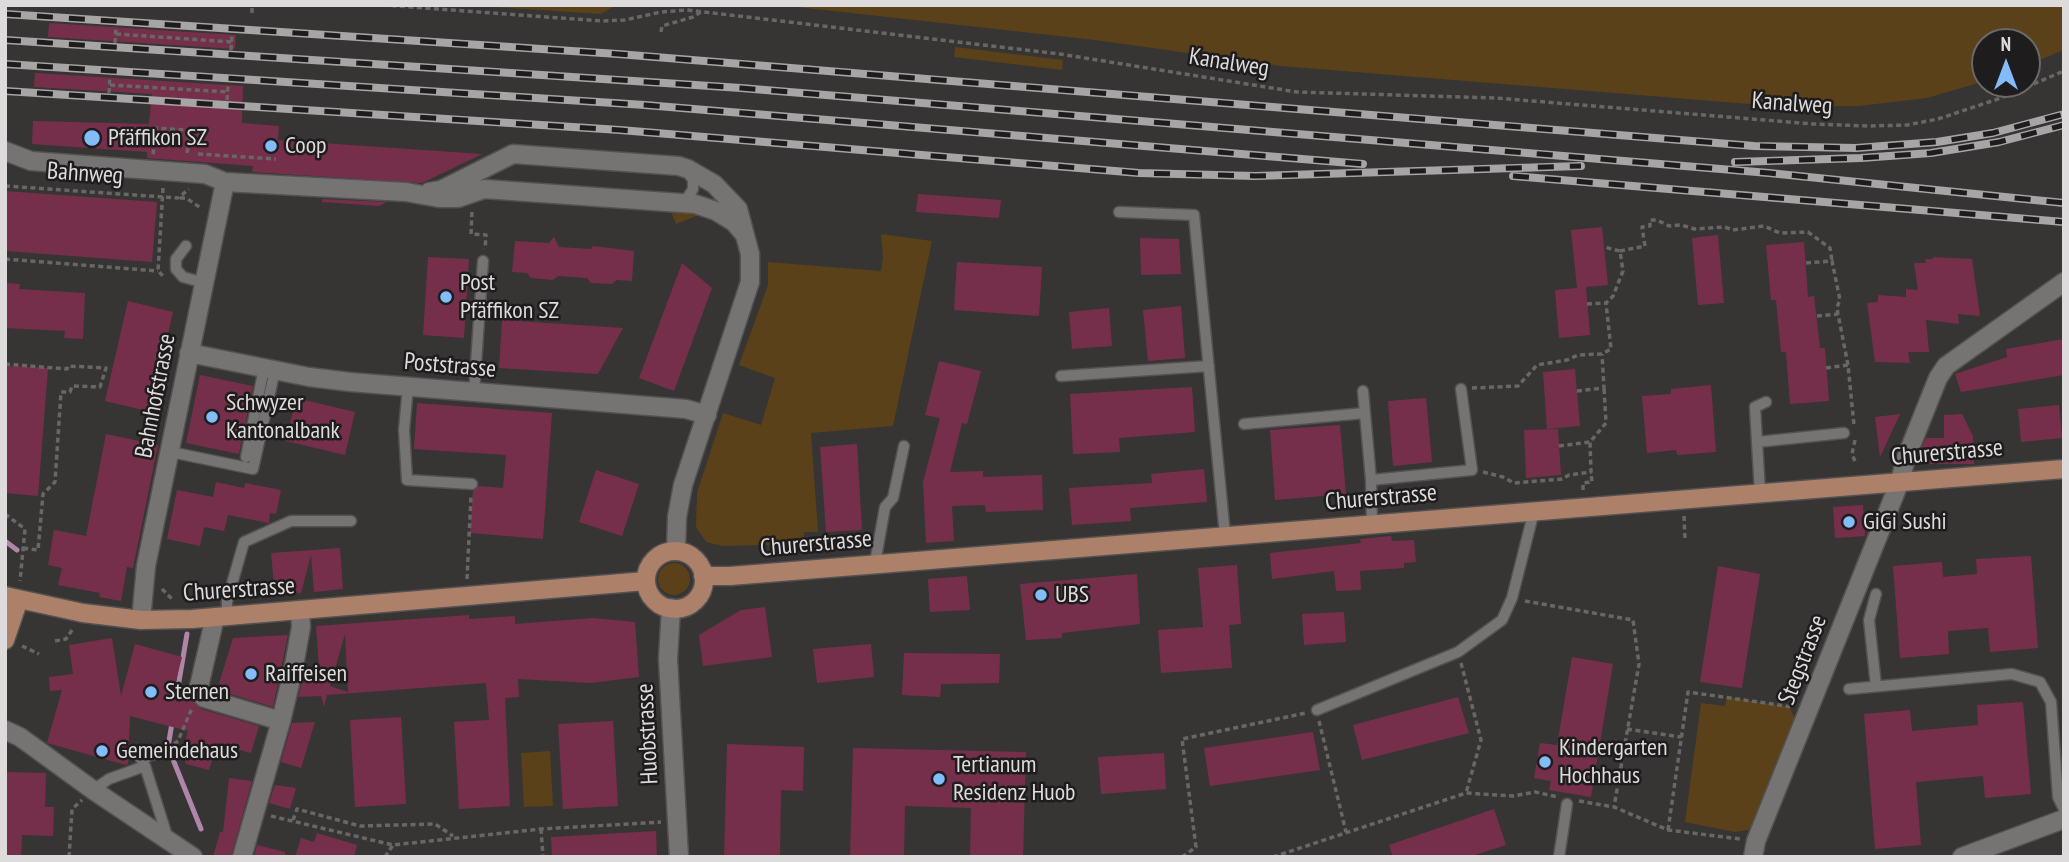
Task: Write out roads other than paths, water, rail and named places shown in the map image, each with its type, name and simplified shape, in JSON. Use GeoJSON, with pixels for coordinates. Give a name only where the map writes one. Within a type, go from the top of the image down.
{"type":"FeatureCollection","features":[{"type":"Feature","properties":{"kind":"main road","name":"Churerstrasse"},"geometry":{"type":"LineString","coordinates":[[703,576],[730,576],[2064,469]]}},
{"type":"Feature","properties":{"kind":"main road"},"geometry":{"type":"LineString","coordinates":[[676,551],[692,557],[703,576],[702,589],[695,600],[684,607],[662,606],[653,599],[646,581],[652,561],[665,552],[676,551]]}},
{"type":"Feature","properties":{"kind":"main road","name":"Churerstrasse"},"geometry":{"type":"LineString","coordinates":[[15,592],[83,613],[141,620],[300,610],[646,581]]}},
{"type":"Feature","properties":{"kind":"main road"},"geometry":{"type":"LineString","coordinates":[[13,643],[15,592]]}},
{"type":"Feature","properties":{"kind":"street"},"geometry":{"type":"LineString","coordinates":[[5,151],[31,161],[205,174],[225,182],[420,193],[453,198],[484,190],[707,207],[734,222],[744,234]]}},
{"type":"Feature","properties":{"kind":"street"},"geometry":{"type":"LineString","coordinates":[[420,193],[441,190],[513,154],[679,166],[702,176],[738,209],[751,263],[750,282],[678,508],[676,551]]}},
{"type":"Feature","properties":{"kind":"street","name":"Bahnhofstrasse"},"geometry":{"type":"LineString","coordinates":[[141,620],[146,566],[225,182]]}},
{"type":"Feature","properties":{"kind":"street","name":"Stegstrasse"},"geometry":{"type":"LineString","coordinates":[[1755,849],[1938,378],[1946,366],[2064,282]]}},
{"type":"Feature","properties":{"kind":"street","name":"Poststrasse"},"geometry":{"type":"LineString","coordinates":[[190,353],[349,382],[685,409],[707,415]]}},
{"type":"Feature","properties":{"kind":"street","name":"Huobstrasse"},"geometry":{"type":"LineString","coordinates":[[671,608],[668,659],[679,857]]}},
{"type":"Feature","properties":{"kind":"street"},"geometry":{"type":"LineString","coordinates":[[242,857],[281,721],[301,627],[300,610]]}},
{"type":"Feature","properties":{"kind":"street"},"geometry":{"type":"LineString","coordinates":[[221,616],[198,691],[204,698],[281,721]]}},
{"type":"Feature","properties":{"kind":"street"},"geometry":{"type":"LineString","coordinates":[[5,730],[20,737],[192,857]]}},
{"type":"Feature","properties":{"kind":"street"},"geometry":{"type":"LineString","coordinates":[[1962,857],[2064,819]]}},
{"type":"Feature","properties":{"kind":"lane"},"geometry":{"type":"LineString","coordinates":[[671,203],[684,200],[693,189],[691,176],[679,166]]}},
{"type":"Feature","properties":{"kind":"lane"},"geometry":{"type":"LineString","coordinates":[[479,170],[478,177],[484,190]]}},
{"type":"Feature","properties":{"kind":"lane"},"geometry":{"type":"LineString","coordinates":[[1119,212],[1194,215],[1225,535]]}},
{"type":"Feature","properties":{"kind":"lane"},"geometry":{"type":"LineString","coordinates":[[186,246],[176,259],[177,269],[183,277],[205,283]]}},
{"type":"Feature","properties":{"kind":"lane"},"geometry":{"type":"LineString","coordinates":[[474,393],[483,261]]}},
{"type":"Feature","properties":{"kind":"lane"},"geometry":{"type":"LineString","coordinates":[[1061,376],[1209,366]]}},
{"type":"Feature","properties":{"kind":"lane"},"geometry":{"type":"LineString","coordinates":[[171,452],[253,469],[269,369]]}},
{"type":"Feature","properties":{"kind":"lane"},"geometry":{"type":"LineString","coordinates":[[246,457],[269,369]]}},
{"type":"Feature","properties":{"kind":"lane"},"geometry":{"type":"LineString","coordinates":[[408,387],[404,430],[407,480],[472,484]]}},
{"type":"Feature","properties":{"kind":"lane"},"geometry":{"type":"LineString","coordinates":[[1371,480],[1472,470],[1461,389]]}},
{"type":"Feature","properties":{"kind":"lane"},"geometry":{"type":"LineString","coordinates":[[1363,391],[1372,523]]}},
{"type":"Feature","properties":{"kind":"lane"},"geometry":{"type":"LineString","coordinates":[[1760,492],[1755,407],[1766,402]]}},
{"type":"Feature","properties":{"kind":"lane"},"geometry":{"type":"LineString","coordinates":[[1244,424],[1365,413]]}},
{"type":"Feature","properties":{"kind":"lane"},"geometry":{"type":"LineString","coordinates":[[1757,443],[1844,433]]}},
{"type":"Feature","properties":{"kind":"lane"},"geometry":{"type":"LineString","coordinates":[[875,563],[885,507],[893,498],[904,446]]}},
{"type":"Feature","properties":{"kind":"lane"},"geometry":{"type":"LineString","coordinates":[[1317,710],[1458,652],[1502,620],[1513,598],[1534,510]]}},
{"type":"Feature","properties":{"kind":"lane"},"geometry":{"type":"LineString","coordinates":[[221,616],[244,542],[291,521],[351,521]]}},
{"type":"Feature","properties":{"kind":"lane"},"geometry":{"type":"LineString","coordinates":[[1876,686],[1869,620],[1877,594]]}},
{"type":"Feature","properties":{"kind":"lane"},"geometry":{"type":"LineString","coordinates":[[1849,689],[2012,674],[2040,682],[2051,702],[2058,797],[2064,809]]}},
{"type":"Feature","properties":{"kind":"lane"},"geometry":{"type":"LineString","coordinates":[[163,751],[141,759],[169,841]]}},
{"type":"Feature","properties":{"kind":"lane"},"geometry":{"type":"LineString","coordinates":[[93,790],[109,779],[145,766]]}},
{"type":"Feature","properties":{"kind":"lane"},"geometry":{"type":"LineString","coordinates":[[1559,857],[1568,800]]}},
{"type":"Feature","properties":{"kind":"waterway"},"geometry":{"type":"LineString","coordinates":[[5,541],[17,550]]}},
{"type":"Feature","properties":{"kind":"waterway"},"geometry":{"type":"LineString","coordinates":[[176,699],[187,634]]}},
{"type":"Feature","properties":{"kind":"waterway"},"geometry":{"type":"LineString","coordinates":[[172,723],[168,747],[201,829]]}},
{"type":"Feature","properties":{"kind":"railway"},"geometry":{"type":"LineString","coordinates":[[5,14],[618,54],[1754,146],[1856,148],[1937,142],[1993,133],[2064,114]]}},
{"type":"Feature","properties":{"kind":"railway"},"geometry":{"type":"LineString","coordinates":[[5,40],[741,88],[1769,173],[2064,203]]}},
{"type":"Feature","properties":{"kind":"railway"},"geometry":{"type":"LineString","coordinates":[[5,64],[645,105],[1363,164]]}},
{"type":"Feature","properties":{"kind":"railway"},"geometry":{"type":"LineString","coordinates":[[5,91],[620,130],[1139,173],[1255,176],[1581,166]]}},
{"type":"Feature","properties":{"kind":"railway"},"geometry":{"type":"LineString","coordinates":[[1735,162],[1931,153],[1999,142],[2064,125]]}},
{"type":"Feature","properties":{"kind":"railway"},"geometry":{"type":"LineString","coordinates":[[1513,176],[2064,222]]}},
{"type":"Feature","properties":{"kind":"place","name":"Pfäffikon SZ"},"geometry":{"type":"Point","coordinates":[92,138]}},
{"type":"Feature","properties":{"kind":"place","name":"Coop"},"geometry":{"type":"Point","coordinates":[271,146]}},
{"type":"Feature","properties":{"kind":"place","name":"Post Pfäffikon SZ"},"geometry":{"type":"Point","coordinates":[446,297]}},
{"type":"Feature","properties":{"kind":"place","name":"Schwyzer Kantonalbank"},"geometry":{"type":"Point","coordinates":[212,417]}},
{"type":"Feature","properties":{"kind":"place","name":"GiGi Sushi"},"geometry":{"type":"Point","coordinates":[1849,522]}},
{"type":"Feature","properties":{"kind":"place","name":"UBS"},"geometry":{"type":"Point","coordinates":[1041,595]}},
{"type":"Feature","properties":{"kind":"place","name":"Raiffeisen"},"geometry":{"type":"Point","coordinates":[251,674]}},
{"type":"Feature","properties":{"kind":"place","name":"Sternen"},"geometry":{"type":"Point","coordinates":[151,692]}},
{"type":"Feature","properties":{"kind":"place","name":"Gemeindehaus"},"geometry":{"type":"Point","coordinates":[102,751]}},
{"type":"Feature","properties":{"kind":"place","name":"Kindergarten Hochhaus"},"geometry":{"type":"Point","coordinates":[1545,762]}},
{"type":"Feature","properties":{"kind":"place","name":"Tertianum Residenz Huob"},"geometry":{"type":"Point","coordinates":[939,779]}}]}
